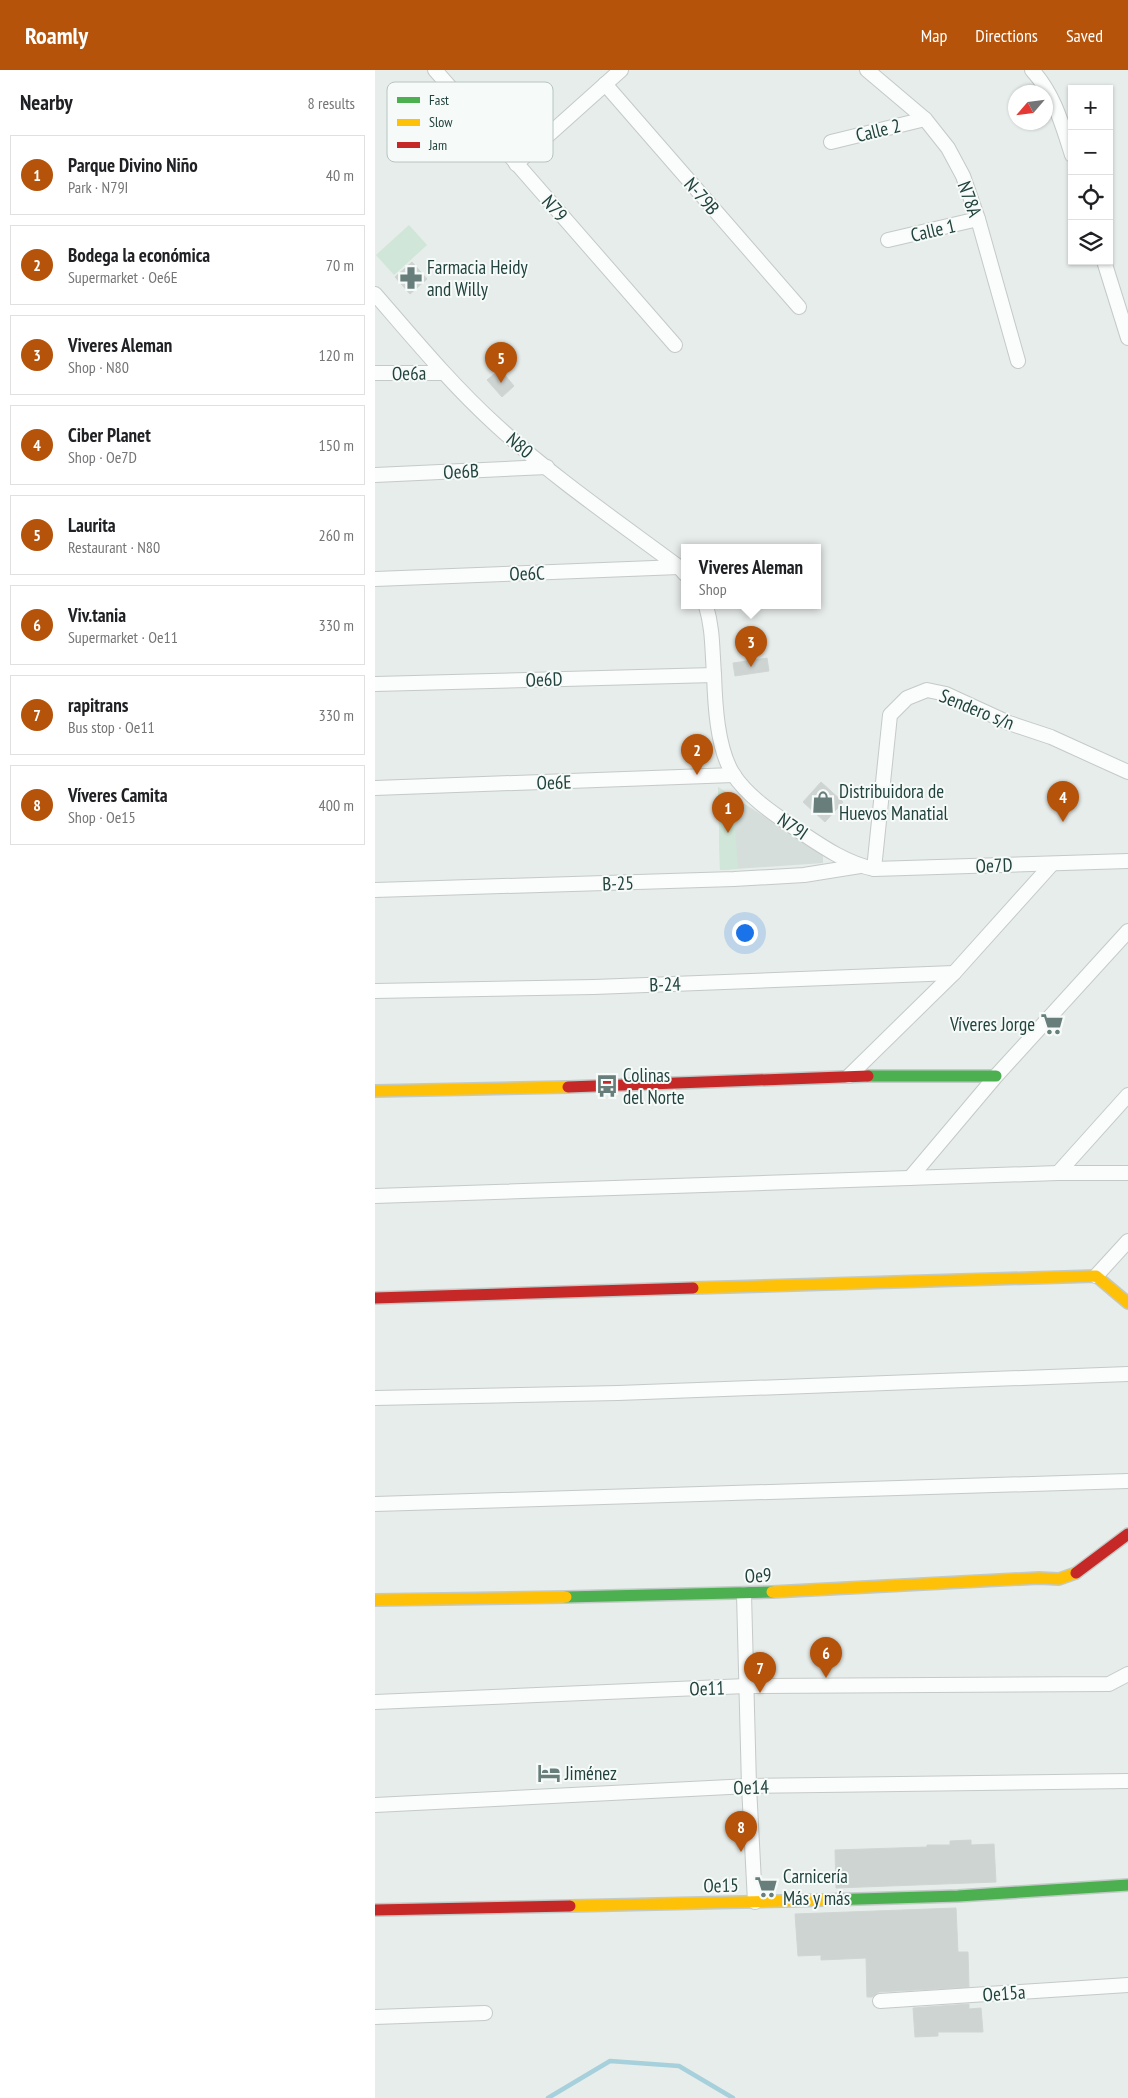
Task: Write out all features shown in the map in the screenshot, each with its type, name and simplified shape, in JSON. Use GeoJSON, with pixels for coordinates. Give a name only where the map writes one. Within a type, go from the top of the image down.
{"type":"FeatureCollection","features":[{"type":"Feature","properties":{"kind":"street"},"geometry":{"type":"LineString","coordinates":[[553,131],[621,70]]}},
{"type":"Feature","properties":{"kind":"street","name":"N78A"},"geometry":{"type":"LineString","coordinates":[[867,70],[925,119],[948,148],[963,176],[978,219],[1018,361]]}},
{"type":"Feature","properties":{"kind":"street"},"geometry":{"type":"LineString","coordinates":[[1032,70],[1039,78],[1058,110],[1068,141]]}},
{"type":"Feature","properties":{"kind":"street","name":"N79"},"geometry":{"type":"LineString","coordinates":[[442,72],[450,82]]}},
{"type":"Feature","properties":{"kind":"street","name":"N-79B"},"geometry":{"type":"LineString","coordinates":[[605,84],[799,307]]}},
{"type":"Feature","properties":{"kind":"street","name":"Calle 2"},"geometry":{"type":"LineString","coordinates":[[831,142],[925,119]]}},
{"type":"Feature","properties":{"kind":"street","name":"N79"},"geometry":{"type":"LineString","coordinates":[[516,164],[675,345]]}},
{"type":"Feature","properties":{"kind":"street","name":"Calle 1"},"geometry":{"type":"LineString","coordinates":[[888,240],[978,219]]}},
{"type":"Feature","properties":{"kind":"street"},"geometry":{"type":"LineString","coordinates":[[1105,265],[1128,338]]}},
{"type":"Feature","properties":{"kind":"street","name":"N80"},"geometry":{"type":"LineString","coordinates":[[375,294],[443,373],[496,425],[547,468],[681,569]]}},
{"type":"Feature","properties":{"kind":"street","name":"Oe6a"},"geometry":{"type":"LineString","coordinates":[[375,373],[443,373]]}},
{"type":"Feature","properties":{"kind":"street","name":"Oe6B"},"geometry":{"type":"LineString","coordinates":[[375,475],[547,468]]}},
{"type":"Feature","properties":{"kind":"street","name":"Oe6C"},"geometry":{"type":"LineString","coordinates":[[375,579],[681,570]]}},
{"type":"Feature","properties":{"kind":"street"},"geometry":{"type":"LineString","coordinates":[[707,609],[712,626],[714,675],[721,738],[726,758],[734,775]]}},
{"type":"Feature","properties":{"kind":"street","name":"Oe6D"},"geometry":{"type":"LineString","coordinates":[[375,684],[714,675]]}},
{"type":"Feature","properties":{"kind":"street","name":"Sendero s/n"},"geometry":{"type":"LineString","coordinates":[[867,868],[890,715],[907,698],[927,690],[946,694],[1009,723],[1051,737],[1128,772]]}},
{"type":"Feature","properties":{"kind":"street","name":"Oe6E"},"geometry":{"type":"LineString","coordinates":[[375,788],[734,775]]}},
{"type":"Feature","properties":{"kind":"street","name":"N79I"},"geometry":{"type":"LineString","coordinates":[[734,775],[770,811],[845,860],[867,868]]}},
{"type":"Feature","properties":{"kind":"street","name":"Oe7D"},"geometry":{"type":"LineString","coordinates":[[867,868],[1128,861]]}},
{"type":"Feature","properties":{"kind":"street"},"geometry":{"type":"LineString","coordinates":[[849,1076],[954,973],[1051,864]]}},
{"type":"Feature","properties":{"kind":"street","name":"B-25"},"geometry":{"type":"LineString","coordinates":[[375,890],[734,879],[804,875],[867,868]]}},
{"type":"Feature","properties":{"kind":"street"},"geometry":{"type":"LineString","coordinates":[[910,1178],[996,1076],[1128,931]]}},
{"type":"Feature","properties":{"kind":"street","name":"B-24"},"geometry":{"type":"LineString","coordinates":[[375,991],[594,987],[954,973]]}},
{"type":"Feature","properties":{"kind":"street"},"geometry":{"type":"LineString","coordinates":[[375,1091],[607,1086],[849,1076],[996,1076]]}},
{"type":"Feature","properties":{"kind":"street"},"geometry":{"type":"LineString","coordinates":[[1058,1173],[1128,1095]]}},
{"type":"Feature","properties":{"kind":"street"},"geometry":{"type":"LineString","coordinates":[[375,1196],[1058,1173],[1128,1173]]}},
{"type":"Feature","properties":{"kind":"street"},"geometry":{"type":"LineString","coordinates":[[1096,1276],[1128,1241]]}},
{"type":"Feature","properties":{"kind":"street"},"geometry":{"type":"LineString","coordinates":[[375,1298],[1096,1276],[1128,1303]]}},
{"type":"Feature","properties":{"kind":"street"},"geometry":{"type":"LineString","coordinates":[[375,1398],[628,1393],[1128,1374]]}},
{"type":"Feature","properties":{"kind":"street"},"geometry":{"type":"LineString","coordinates":[[375,1504],[1128,1481]]}},
{"type":"Feature","properties":{"kind":"street","name":"Oe9"},"geometry":{"type":"LineString","coordinates":[[375,1600],[744,1594],[1039,1578],[1059,1579],[1078,1572],[1128,1534]]}},
{"type":"Feature","properties":{"kind":"street"},"geometry":{"type":"LineString","coordinates":[[744,1594],[749,1786],[755,1902]]}},
{"type":"Feature","properties":{"kind":"street","name":"Oe11"},"geometry":{"type":"LineString","coordinates":[[375,1702],[747,1686],[1109,1684],[1128,1674]]}},
{"type":"Feature","properties":{"kind":"street","name":"Oe14"},"geometry":{"type":"LineString","coordinates":[[375,1805],[749,1786],[1128,1781]]}},
{"type":"Feature","properties":{"kind":"street","name":"Oe15"},"geometry":{"type":"LineString","coordinates":[[375,1910],[958,1896],[1128,1885]]}},
{"type":"Feature","properties":{"kind":"street","name":"Oe15a"},"geometry":{"type":"LineString","coordinates":[[880,2001],[1128,1985]]}},
{"type":"Feature","properties":{"kind":"street"},"geometry":{"type":"LineString","coordinates":[[375,2017],[485,2013]]}},
{"type":"Feature","properties":{"kind":"shaded area"},"geometry":{"type":"Polygon","coordinates":[[[718,787],[823,854],[823,863],[720,870],[718,787]]]}},
{"type":"Feature","properties":{"kind":"green space"},"geometry":{"type":"Polygon","coordinates":[[[409,225],[427,245],[394,275],[376,255],[409,225]]]}},
{"type":"Feature","properties":{"kind":"green space"},"geometry":{"type":"Polygon","coordinates":[[[718,787],[733,797],[738,869],[720,870],[718,787]]]}},
{"type":"Feature","properties":{"kind":"building","name":"Farmacia Heidy and Willy"},"geometry":{"type":"Polygon","coordinates":[[[412,262],[427,279],[410,294],[395,277],[412,262]]]}},
{"type":"Feature","properties":{"kind":"building"},"geometry":{"type":"Polygon","coordinates":[[[500,369],[514,386],[502,397],[487,380],[500,369]]]}},
{"type":"Feature","properties":{"kind":"building"},"geometry":{"type":"Polygon","coordinates":[[[767,658],[769,671],[735,676],[733,663],[767,658]]]}},
{"type":"Feature","properties":{"kind":"building","name":"Distribuidora de Huevos Manatial"},"geometry":{"type":"Polygon","coordinates":[[[821,782],[843,802],[825,822],[803,802],[821,782]]]}},
{"type":"Feature","properties":{"kind":"building"},"geometry":{"type":"Polygon","coordinates":[[[971,1840],[971,1845],[994,1844],[996,1882],[836,1888],[835,1850],[927,1847],[927,1845],[950,1845],[950,1841],[971,1840]]]}},
{"type":"Feature","properties":{"kind":"building"},"geometry":{"type":"Polygon","coordinates":[[[956,1908],[958,1952],[968,1952],[969,1987],[879,1992],[872,1997],[867,1997],[866,1958],[821,1960],[821,1955],[798,1956],[795,1914],[956,1908]]]}},
{"type":"Feature","properties":{"kind":"building"},"geometry":{"type":"Polygon","coordinates":[[[969,2004],[969,2009],[981,2008],[983,2032],[938,2032],[938,2036],[915,2037],[913,2008],[969,2004]]]}},
{"type":"Feature","properties":{"kind":"waterway"},"geometry":{"type":"LineString","coordinates":[[548,2098],[610,2061],[679,2066],[733,2098]]}},
{"type":"Feature","properties":{"kind":"traffic: fast"},"geometry":{"type":"LineString","coordinates":[[868,1076],[996,1076]]}},
{"type":"Feature","properties":{"kind":"traffic: fast"},"geometry":{"type":"LineString","coordinates":[[566,1597],[772,1592]]}},
{"type":"Feature","properties":{"kind":"traffic: fast"},"geometry":{"type":"LineString","coordinates":[[826,1900],[958,1896],[1128,1885]]}},
{"type":"Feature","properties":{"kind":"traffic: slow"},"geometry":{"type":"LineString","coordinates":[[375,1091],[568,1087]]}},
{"type":"Feature","properties":{"kind":"traffic: slow"},"geometry":{"type":"LineString","coordinates":[[693,1288],[1096,1276],[1128,1303]]}},
{"type":"Feature","properties":{"kind":"traffic: slow"},"geometry":{"type":"LineString","coordinates":[[772,1592],[1039,1578],[1059,1579],[1076,1573]]}},
{"type":"Feature","properties":{"kind":"traffic: slow"},"geometry":{"type":"LineString","coordinates":[[375,1600],[566,1597]]}},
{"type":"Feature","properties":{"kind":"traffic: slow"},"geometry":{"type":"LineString","coordinates":[[570,1906],[826,1900]]}},
{"type":"Feature","properties":{"kind":"traffic: jam"},"geometry":{"type":"LineString","coordinates":[[568,1087],[868,1076]]}},
{"type":"Feature","properties":{"kind":"traffic: jam"},"geometry":{"type":"LineString","coordinates":[[375,1298],[693,1288]]}},
{"type":"Feature","properties":{"kind":"traffic: jam"},"geometry":{"type":"LineString","coordinates":[[1076,1573],[1128,1534]]}},
{"type":"Feature","properties":{"kind":"traffic: jam"},"geometry":{"type":"LineString","coordinates":[[375,1910],[570,1906]]}},
{"type":"Feature","properties":{"kind":"place","name":"Farmacia Heidy and Willy"},"geometry":{"type":"Point","coordinates":[411,278]}},
{"type":"Feature","properties":{"kind":"place","name":"Laurita"},"geometry":{"type":"Point","coordinates":[501,383]}},
{"type":"Feature","properties":{"kind":"place","name":"Viveres Aleman"},"geometry":{"type":"Point","coordinates":[751,667]}},
{"type":"Feature","properties":{"kind":"place","name":"Bodega la económica"},"geometry":{"type":"Point","coordinates":[697,775]}},
{"type":"Feature","properties":{"kind":"place","name":"Distribuidora de Huevos Manatial"},"geometry":{"type":"Point","coordinates":[823,802]}},
{"type":"Feature","properties":{"kind":"place","name":"Ciber Planet"},"geometry":{"type":"Point","coordinates":[1063,822]}},
{"type":"Feature","properties":{"kind":"place","name":"Parque Divino Niño"},"geometry":{"type":"Point","coordinates":[728,833]}},
{"type":"Feature","properties":{"kind":"place","name":"Víveres Jorge"},"geometry":{"type":"Point","coordinates":[1052,1024]}},
{"type":"Feature","properties":{"kind":"place","name":"Colinas del Norte"},"geometry":{"type":"Point","coordinates":[607,1086]}},
{"type":"Feature","properties":{"kind":"place","name":"Viv.tania"},"geometry":{"type":"Point","coordinates":[826,1678]}},
{"type":"Feature","properties":{"kind":"place","name":"rapitrans"},"geometry":{"type":"Point","coordinates":[760,1693]}},
{"type":"Feature","properties":{"kind":"place","name":"Jiménez"},"geometry":{"type":"Point","coordinates":[549,1773]}},
{"type":"Feature","properties":{"kind":"place","name":"Víveres Camita"},"geometry":{"type":"Point","coordinates":[741,1852]}},
{"type":"Feature","properties":{"kind":"place","name":"Carnicería Más y más"},"geometry":{"type":"Point","coordinates":[766,1887]}}]}
